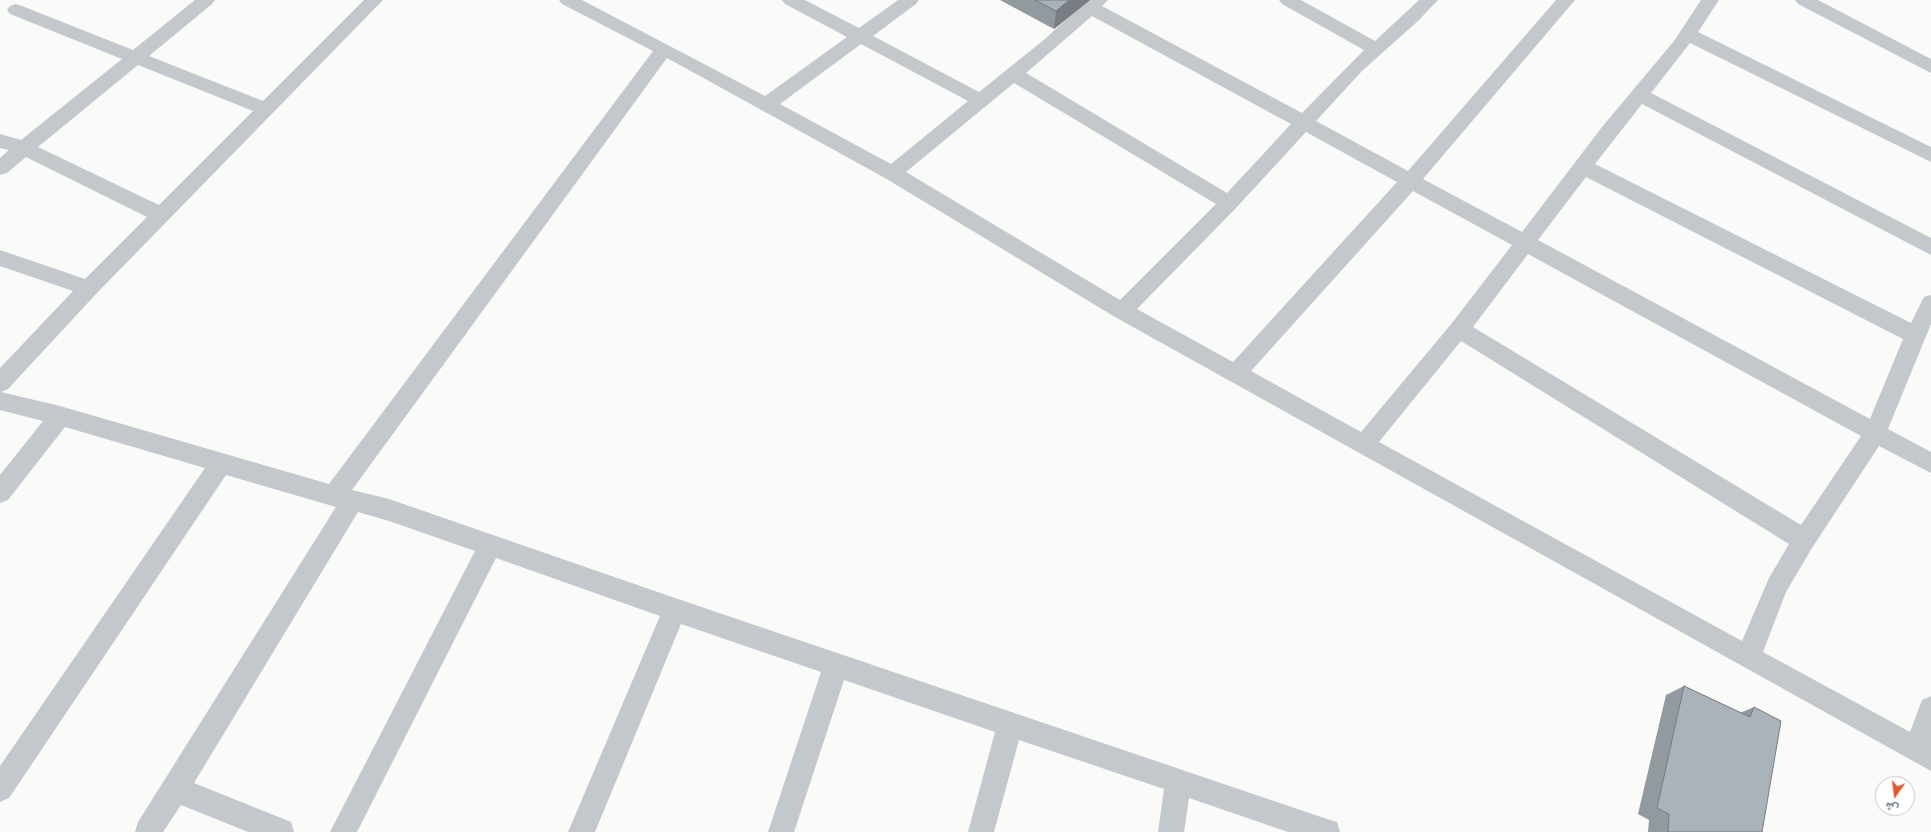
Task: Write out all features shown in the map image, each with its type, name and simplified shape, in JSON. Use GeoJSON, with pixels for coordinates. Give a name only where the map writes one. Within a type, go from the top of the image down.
{"type":"FeatureCollection","features":[{"type":"Feature","properties":{"kind":"street"},"geometry":{"type":"LineString","coordinates":[[0,168],[206,0]]}},
{"type":"Feature","properties":{"kind":"street"},"geometry":{"type":"LineString","coordinates":[[0,383],[88,288],[374,0]]}},
{"type":"Feature","properties":{"kind":"street"},"geometry":{"type":"LineString","coordinates":[[791,0],[860,35],[982,101]]}},
{"type":"Feature","properties":{"kind":"street"},"geometry":{"type":"LineString","coordinates":[[766,105],[910,0]]}},
{"type":"Feature","properties":{"kind":"street"},"geometry":{"type":"LineString","coordinates":[[1288,0],[1376,49]]}},
{"type":"Feature","properties":{"kind":"street"},"geometry":{"type":"LineString","coordinates":[[1122,311],[1229,203],[1356,67],[1429,0]]}},
{"type":"Feature","properties":{"kind":"street"},"geometry":{"type":"LineString","coordinates":[[1236,374],[1411,180],[1566,0]]}},
{"type":"Feature","properties":{"kind":"street"},"geometry":{"type":"LineString","coordinates":[[1363,445],[1459,329],[1687,34],[1710,0]]}},
{"type":"Feature","properties":{"kind":"street"},"geometry":{"type":"LineString","coordinates":[[1804,0],[1931,67]]}},
{"type":"Feature","properties":{"kind":"street"},"geometry":{"type":"LineString","coordinates":[[576,1],[892,173],[1122,311],[1923,754],[1931,709]]}},
{"type":"Feature","properties":{"kind":"street"},"geometry":{"type":"LineString","coordinates":[[892,173],[982,101],[1095,4],[1304,122],[1931,463]]}},
{"type":"Feature","properties":{"kind":"street"},"geometry":{"type":"LineString","coordinates":[[17,9],[134,58],[266,109]]}},
{"type":"Feature","properties":{"kind":"street"},"geometry":{"type":"LineString","coordinates":[[1687,34],[1931,155]]}},
{"type":"Feature","properties":{"kind":"street"},"geometry":{"type":"LineString","coordinates":[[148,832],[174,790],[343,499],[664,49]]}},
{"type":"Feature","properties":{"kind":"street"},"geometry":{"type":"LineString","coordinates":[[1014,74],[1229,203]]}},
{"type":"Feature","properties":{"kind":"street"},"geometry":{"type":"LineString","coordinates":[[1639,95],[1931,247]]}},
{"type":"Feature","properties":{"kind":"street"},"geometry":{"type":"LineString","coordinates":[[0,141],[24,148],[161,215]]}},
{"type":"Feature","properties":{"kind":"street"},"geometry":{"type":"LineString","coordinates":[[1583,167],[1915,335]]}},
{"type":"Feature","properties":{"kind":"street"},"geometry":{"type":"LineString","coordinates":[[0,258],[88,288]]}},
{"type":"Feature","properties":{"kind":"street"},"geometry":{"type":"LineString","coordinates":[[1748,657],[1777,586],[1804,540],[1876,432],[1915,335],[1931,304]]}},
{"type":"Feature","properties":{"kind":"street"},"geometry":{"type":"LineString","coordinates":[[1459,329],[1804,540]]}},
{"type":"Feature","properties":{"kind":"street"},"geometry":{"type":"LineString","coordinates":[[0,401],[60,416],[343,499],[389,510],[675,610],[1327,832]]}},
{"type":"Feature","properties":{"kind":"street"},"geometry":{"type":"LineString","coordinates":[[0,493],[60,416]]}},
{"type":"Feature","properties":{"kind":"street"},"geometry":{"type":"LineString","coordinates":[[0,788],[221,463]]}},
{"type":"Feature","properties":{"kind":"street"},"geometry":{"type":"LineString","coordinates":[[343,832],[491,546]]}},
{"type":"Feature","properties":{"kind":"street"},"geometry":{"type":"LineString","coordinates":[[581,832],[675,610]]}},
{"type":"Feature","properties":{"kind":"street"},"geometry":{"type":"LineString","coordinates":[[781,832],[836,664]]}},
{"type":"Feature","properties":{"kind":"street"},"geometry":{"type":"LineString","coordinates":[[981,832],[1010,724]]}},
{"type":"Feature","properties":{"kind":"street"},"geometry":{"type":"LineString","coordinates":[[1171,832],[1178,781]]}},
{"type":"Feature","properties":{"kind":"street"},"geometry":{"type":"LineString","coordinates":[[174,790],[282,832]]}},
{"type":"Feature","properties":{"kind":"building"},"geometry":{"type":"Polygon","coordinates":[[[1035,0],[1069,0],[1056,11],[1035,0]]]}},
{"type":"Feature","properties":{"kind":"building"},"geometry":{"type":"Polygon","coordinates":[[[1684,686],[1750,717],[1754,707],[1781,721],[1762,832],[1668,832],[1669,814],[1657,808],[1684,686]]]}}]}
